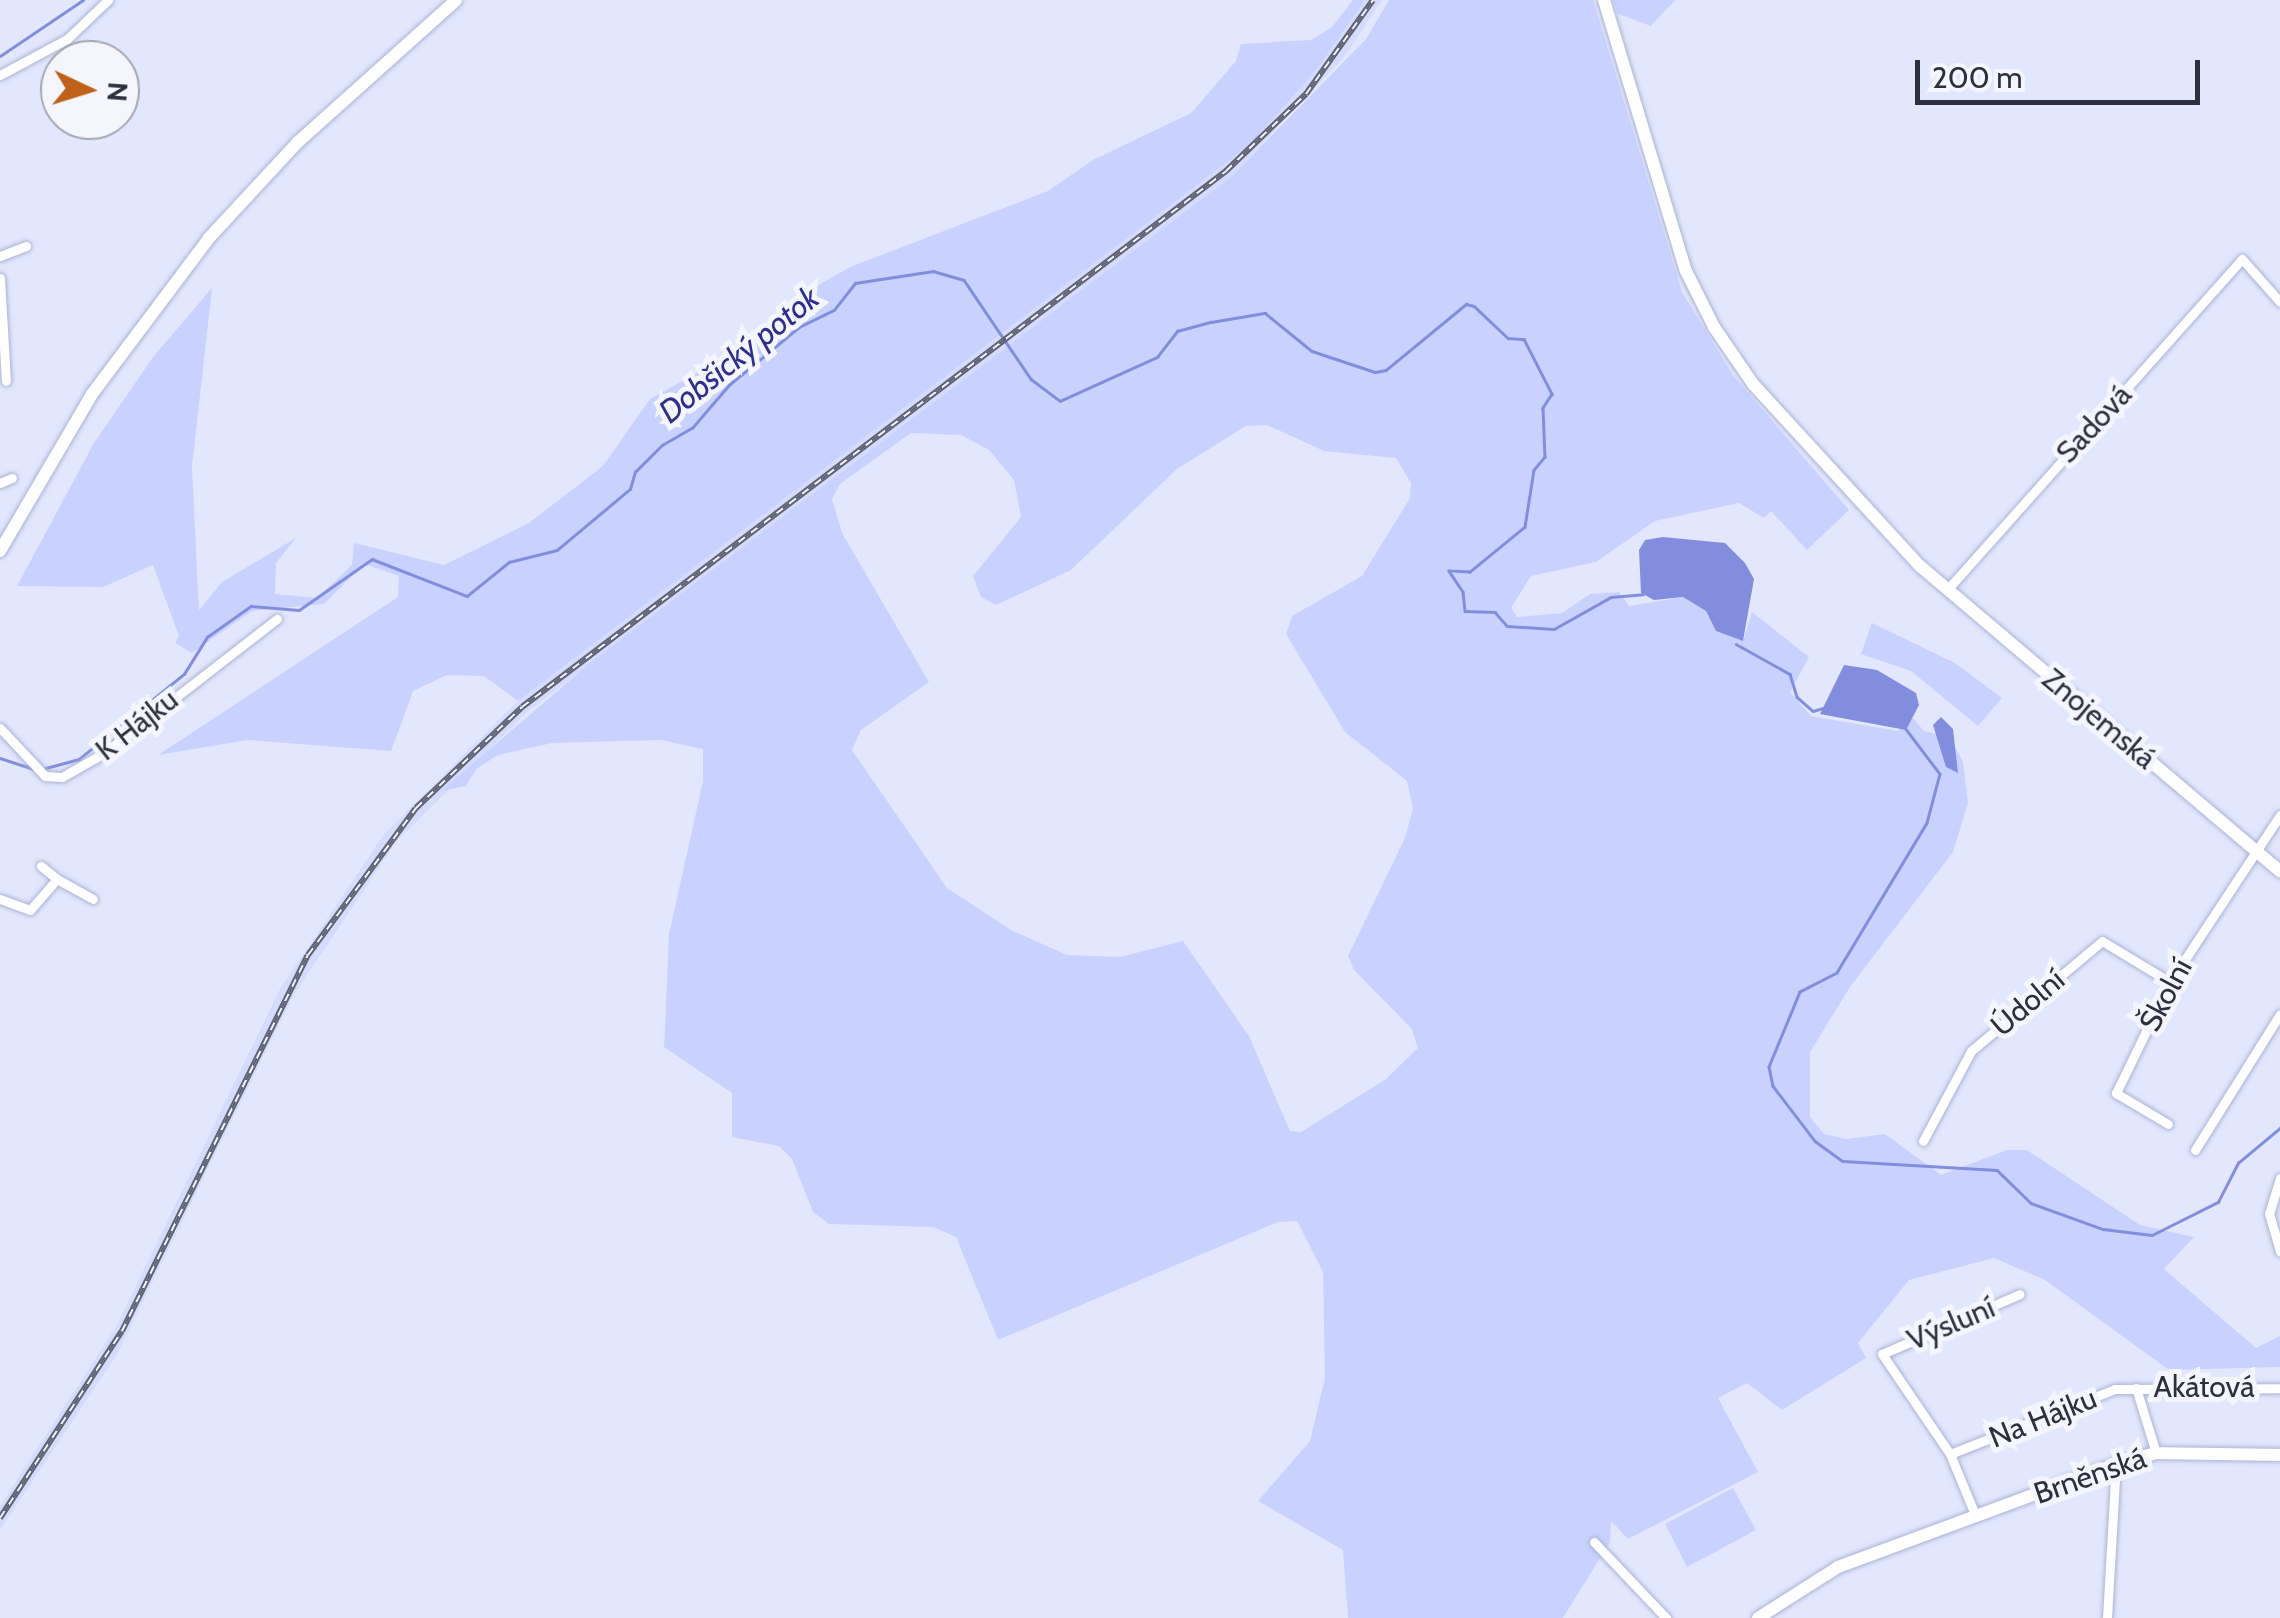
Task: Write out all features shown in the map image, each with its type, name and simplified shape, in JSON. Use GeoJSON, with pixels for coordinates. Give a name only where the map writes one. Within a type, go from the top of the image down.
{"type":"FeatureCollection","features":[{"type":"Feature","properties":{"kind":"main road"},"geometry":{"type":"LineString","coordinates":[[0,551],[92,394],[208,238],[298,142],[456,0]]}},
{"type":"Feature","properties":{"kind":"main road","name":"Znojemská"},"geometry":{"type":"LineString","coordinates":[[1604,0],[1685,269],[1714,328],[1821,464],[1920,566],[2280,871]]}},
{"type":"Feature","properties":{"kind":"main road","name":"Brněnská"},"geometry":{"type":"LineString","coordinates":[[1758,1618],[1838,1567],[2116,1464],[2156,1453],[2280,1455]]}},
{"type":"Feature","properties":{"kind":"street"},"geometry":{"type":"LineString","coordinates":[[0,76],[68,39],[108,0]]}},
{"type":"Feature","properties":{"kind":"street"},"geometry":{"type":"LineString","coordinates":[[0,256],[26,246]]}},
{"type":"Feature","properties":{"kind":"street","name":"Sadová"},"geometry":{"type":"LineString","coordinates":[[1947,590],[2242,259],[2280,302]]}},
{"type":"Feature","properties":{"kind":"street"},"geometry":{"type":"LineString","coordinates":[[0,278],[6,380]]}},
{"type":"Feature","properties":{"kind":"street"},"geometry":{"type":"LineString","coordinates":[[0,483],[12,478]]}},
{"type":"Feature","properties":{"kind":"street","name":"K Hájku"},"geometry":{"type":"LineString","coordinates":[[0,728],[44,776],[62,777],[104,753],[277,620]]}},
{"type":"Feature","properties":{"kind":"street","name":"Školní"},"geometry":{"type":"LineString","coordinates":[[2168,1124],[2116,1094],[2170,982],[2254,849],[2280,815]]}},
{"type":"Feature","properties":{"kind":"street"},"geometry":{"type":"LineString","coordinates":[[40,866],[93,899]]}},
{"type":"Feature","properties":{"kind":"street"},"geometry":{"type":"LineString","coordinates":[[0,898],[30,910],[57,879]]}},
{"type":"Feature","properties":{"kind":"street","name":"Údolní"},"geometry":{"type":"LineString","coordinates":[[1923,1140],[1971,1052],[2102,941],[2170,982]]}},
{"type":"Feature","properties":{"kind":"street"},"geometry":{"type":"LineString","coordinates":[[2195,1150],[2280,1014]]}},
{"type":"Feature","properties":{"kind":"street"},"geometry":{"type":"LineString","coordinates":[[2280,1178],[2269,1212],[2280,1251]]}},
{"type":"Feature","properties":{"kind":"street","name":"Výsluní"},"geometry":{"type":"LineString","coordinates":[[1950,1454],[1882,1354],[2020,1294]]}},
{"type":"Feature","properties":{"kind":"street","name":"Na Hájku"},"geometry":{"type":"LineString","coordinates":[[1950,1454],[2115,1389],[2136,1388]]}},
{"type":"Feature","properties":{"kind":"street","name":"Akátová"},"geometry":{"type":"LineString","coordinates":[[2156,1453],[2136,1388],[2280,1388]]}},
{"type":"Feature","properties":{"kind":"street"},"geometry":{"type":"LineString","coordinates":[[1950,1454],[1970,1519]]}},
{"type":"Feature","properties":{"kind":"street"},"geometry":{"type":"LineString","coordinates":[[2108,1618],[2116,1464]]}},
{"type":"Feature","properties":{"kind":"street"},"geometry":{"type":"LineString","coordinates":[[1594,1542],[1666,1618]]}},
{"type":"Feature","properties":{"kind":"shaded area"},"geometry":{"type":"Polygon","coordinates":[[[1353,0],[1365,0],[1318,68],[1251,144],[518,701],[484,676],[447,675],[413,691],[391,751],[248,740],[158,755],[398,597],[399,576],[364,564],[324,604],[252,611],[192,653],[175,643],[179,636],[153,565],[103,587],[17,586],[94,443],[153,357],[212,288],[192,467],[199,610],[222,582],[296,538],[276,563],[275,594],[317,598],[352,565],[354,543],[444,565],[529,523],[603,466],[650,399],[717,362],[806,292],[850,267],[1048,191],[1093,160],[1191,113],[1236,61],[1241,44],[1311,40],[1332,27],[1353,0]]]}},
{"type":"Feature","properties":{"kind":"shaded area"},"geometry":{"type":"Polygon","coordinates":[[[1365,0],[1382,0],[1345,56],[1231,177],[527,712],[396,842],[293,996],[116,1356],[0,1530],[0,1506],[116,1327],[280,989],[385,833],[518,701],[1251,144],[1318,68],[1365,0]]]}},
{"type":"Feature","properties":{"kind":"shaded area"},"geometry":{"type":"Polygon","coordinates":[[[1389,0],[1593,0],[1682,292],[1732,374],[1849,510],[1807,550],[1771,511],[1764,518],[1739,503],[1655,521],[1596,562],[1531,576],[1511,608],[1517,617],[1562,613],[1590,594],[1619,592],[1629,606],[1683,597],[1706,611],[1716,631],[1743,641],[1752,612],[1809,657],[1790,692],[1811,716],[1898,731],[1913,718],[1924,731],[1950,737],[1963,762],[1968,803],[1953,852],[1850,987],[1810,1052],[1810,1117],[1824,1134],[1846,1139],[1885,1134],[1941,1175],[2007,1150],[2027,1150],[2140,1225],[2194,1237],[2164,1269],[2256,1348],[2280,1336],[2280,1367],[2169,1370],[2045,1280],[1994,1258],[1909,1280],[1858,1343],[1866,1358],[1782,1410],[1747,1383],[1718,1398],[1758,1472],[1628,1539],[1611,1521],[1610,1542],[1563,1618],[1348,1618],[1343,1550],[1258,1501],[1310,1441],[1325,1378],[1323,1272],[1297,1221],[1278,1222],[998,1340],[956,1237],[933,1227],[829,1224],[813,1212],[792,1159],[779,1146],[732,1137],[732,1093],[664,1047],[669,934],[703,781],[703,749],[661,740],[552,743],[498,755],[476,769],[466,786],[441,791],[590,663],[1231,177],[1366,39],[1389,0]],[[1267,425],[1246,426],[1177,469],[1071,570],[996,605],[981,597],[973,576],[1021,517],[1014,480],[989,450],[961,435],[911,433],[840,484],[832,499],[842,533],[929,682],[861,730],[852,750],[947,888],[1011,930],[1067,955],[1120,957],[1183,941],[1249,1036],[1290,1131],[1301,1132],[1386,1079],[1418,1048],[1412,1029],[1354,970],[1348,956],[1405,838],[1413,809],[1407,781],[1345,732],[1286,634],[1292,616],[1362,576],[1410,498],[1411,483],[1396,458],[1324,451],[1267,425]]]}},
{"type":"Feature","properties":{"kind":"shaded area"},"geometry":{"type":"Polygon","coordinates":[[[1613,0],[1675,0],[1651,26],[1618,14],[1613,0]]]}},
{"type":"Feature","properties":{"kind":"shaded area"},"geometry":{"type":"Polygon","coordinates":[[[1872,623],[1955,663],[2002,698],[1978,726],[1911,671],[1861,654],[1872,623]]]}},
{"type":"Feature","properties":{"kind":"shaded area"},"geometry":{"type":"Polygon","coordinates":[[[1733,1488],[1756,1530],[1687,1567],[1665,1524],[1733,1488]]]}},
{"type":"Feature","properties":{"kind":"water"},"geometry":{"type":"Polygon","coordinates":[[[1663,537],[1725,543],[1745,563],[1754,579],[1743,641],[1716,631],[1706,611],[1683,597],[1654,600],[1641,593],[1639,550],[1645,540],[1663,537]]]}},
{"type":"Feature","properties":{"kind":"water"},"geometry":{"type":"Polygon","coordinates":[[[1844,665],[1877,670],[1916,693],[1919,705],[1906,730],[1820,714],[1844,665]]]}},
{"type":"Feature","properties":{"kind":"water"},"geometry":{"type":"Polygon","coordinates":[[[1941,717],[1953,729],[1958,773],[1946,767],[1933,725],[1941,717]]]}},
{"type":"Feature","properties":{"kind":"waterway"},"geometry":{"type":"LineString","coordinates":[[0,56],[83,0]]}},
{"type":"Feature","properties":{"kind":"waterway","name":"Dobšický potok"},"geometry":{"type":"LineString","coordinates":[[42,769],[79,759],[184,674],[207,637],[251,606],[299,610],[372,559],[467,596],[509,562],[557,550],[630,489],[635,472],[662,445],[692,428],[729,385],[799,327],[834,310],[855,283],[933,271],[964,280],[1031,379],[1060,401],[1157,357],[1177,331],[1211,322],[1265,313],[1312,351],[1375,372],[1386,370],[1466,304],[1474,306],[1508,338],[1524,339],[1552,394],[1543,408],[1545,457],[1534,470],[1525,527],[1470,572],[1449,571],[1463,592],[1465,611],[1495,612],[1507,626],[1554,629],[1611,597],[1643,594]]}},
{"type":"Feature","properties":{"kind":"waterway","name":"Dobšický potok"},"geometry":{"type":"LineString","coordinates":[[1736,644],[1790,674],[1797,697],[1813,711],[1823,708]]}},
{"type":"Feature","properties":{"kind":"waterway","name":"Dobšický potok"},"geometry":{"type":"LineString","coordinates":[[1906,729],[1940,774],[1927,823],[1837,973],[1800,992],[1769,1067],[1773,1086],[1815,1141],[1843,1161],[1997,1170],[2031,1203],[2103,1229],[2152,1235],[2218,1202],[2238,1163],[2280,1128]]}},
{"type":"Feature","properties":{"kind":"waterway","name":"Dobšický potok"},"geometry":{"type":"LineString","coordinates":[[0,758],[34,769]]}},
{"type":"Feature","properties":{"kind":"railway"},"geometry":{"type":"LineString","coordinates":[[0,1518],[122,1331],[308,955],[416,808],[522,707],[1226,171],[1306,94],[1373,0]]}}]}
